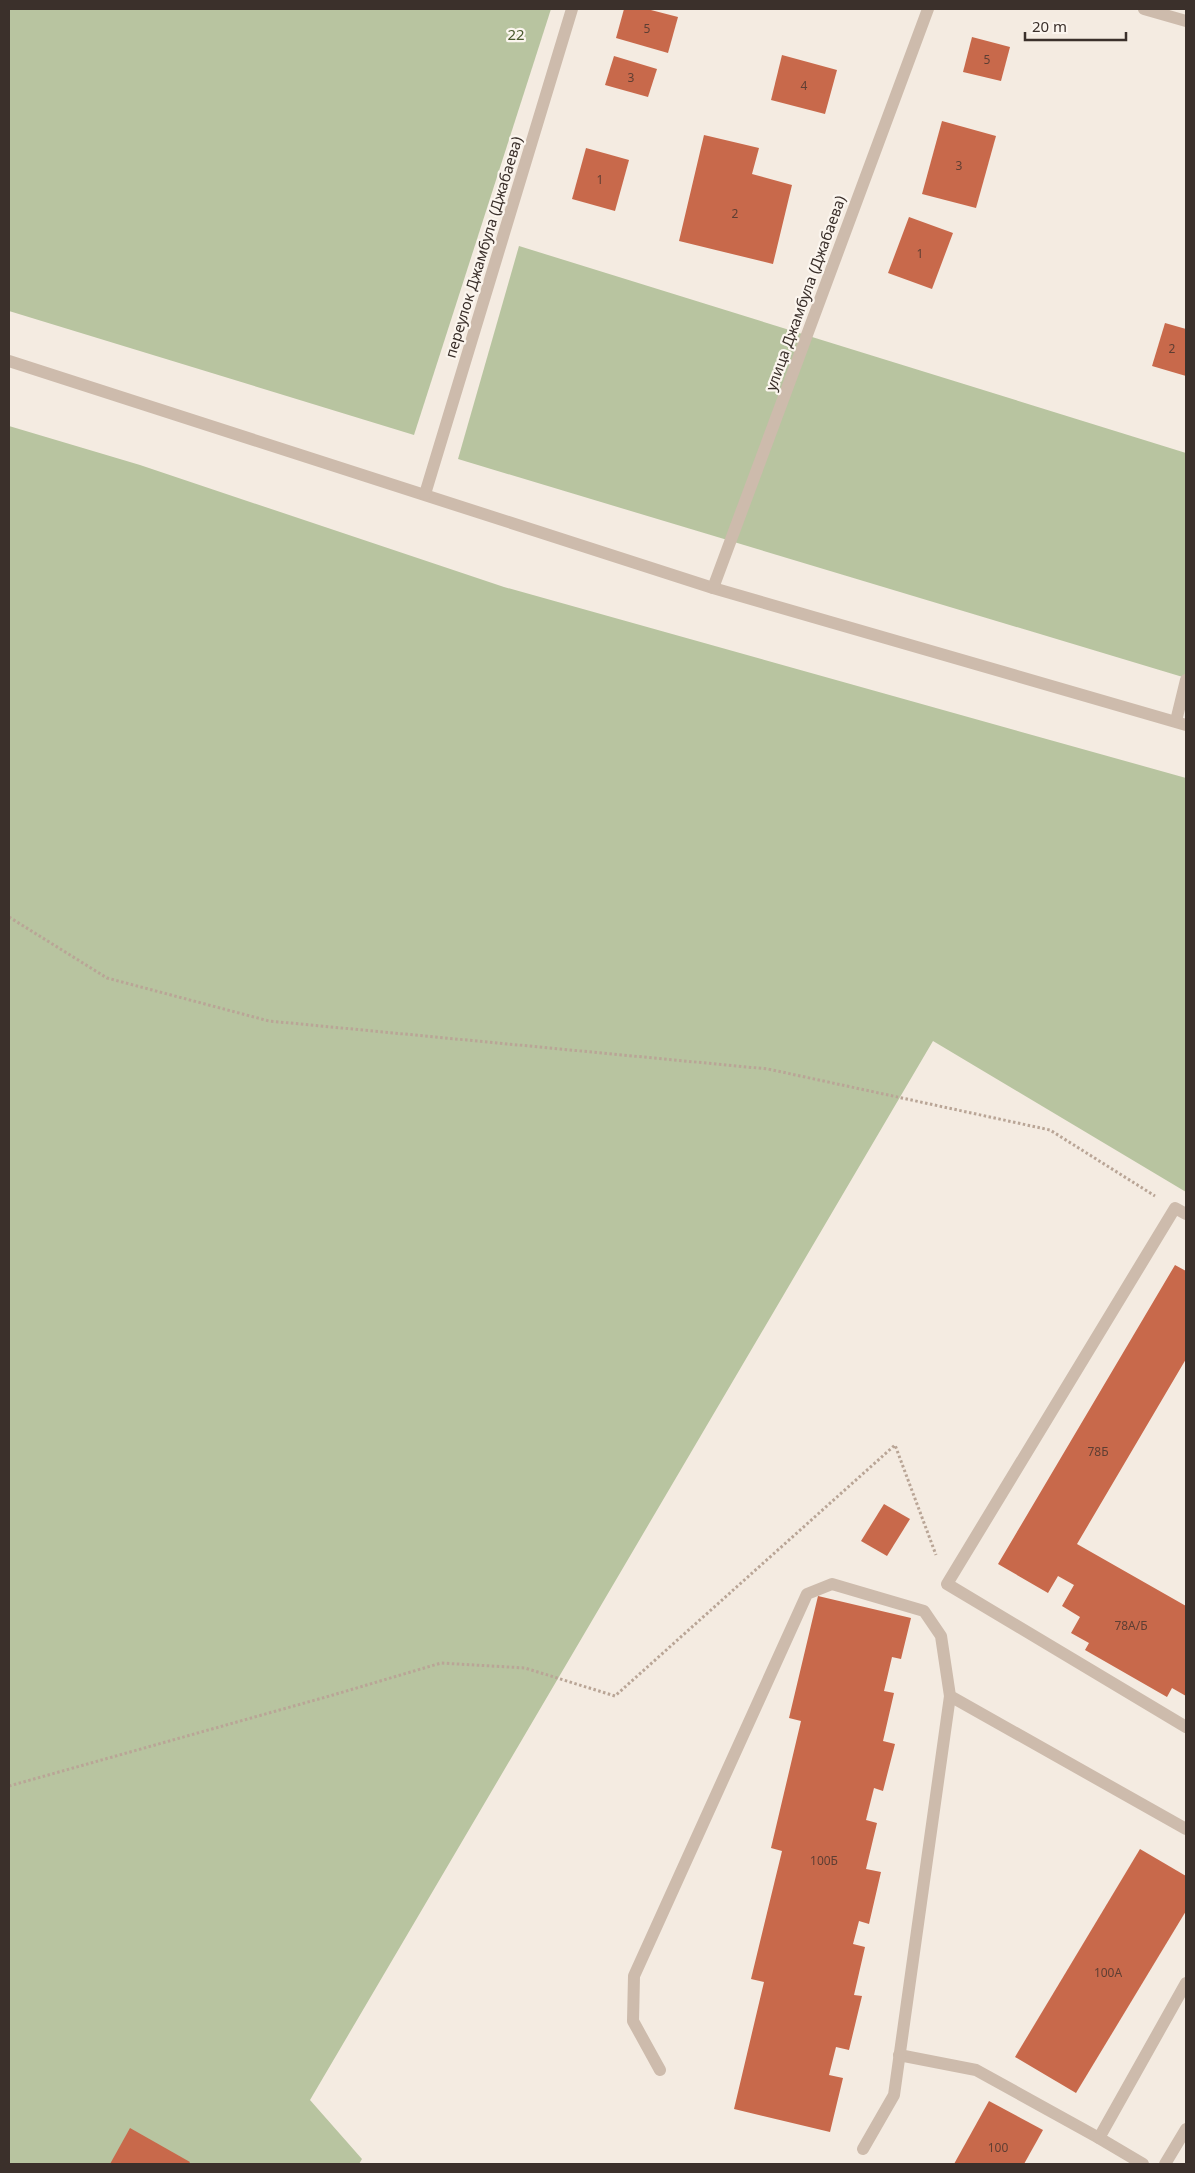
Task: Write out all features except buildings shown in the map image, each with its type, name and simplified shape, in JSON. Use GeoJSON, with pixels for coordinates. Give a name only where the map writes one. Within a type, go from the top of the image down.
{"type":"FeatureCollection","features":[{"type":"Feature","properties":{"kind":"street","name":"переулок Джамбула (Джабаева)"},"geometry":{"type":"LineString","coordinates":[[425,494],[572,9]]}},
{"type":"Feature","properties":{"kind":"street","name":"улица Джамбула (Джабаева)"},"geometry":{"type":"LineString","coordinates":[[713,588],[928,9]]}},
{"type":"Feature","properties":{"kind":"street"},"geometry":{"type":"LineString","coordinates":[[1144,9],[1186,20]]}},
{"type":"Feature","properties":{"kind":"street"},"geometry":{"type":"LineString","coordinates":[[9,361],[713,588],[1181,723],[1186,680]]}},
{"type":"Feature","properties":{"kind":"street"},"geometry":{"type":"LineString","coordinates":[[1186,1214],[1174,1208],[947,1584],[1186,1726]]}},
{"type":"Feature","properties":{"kind":"street"},"geometry":{"type":"LineString","coordinates":[[660,2070],[633,2021],[634,1976],[807,1594],[832,1584],[924,1611],[941,1636],[950,1696],[894,2095],[863,2149]]}},
{"type":"Feature","properties":{"kind":"street"},"geometry":{"type":"LineString","coordinates":[[950,1696],[1186,1829]]}},
{"type":"Feature","properties":{"kind":"street"},"geometry":{"type":"LineString","coordinates":[[1099,2138],[1186,1983]]}},
{"type":"Feature","properties":{"kind":"street"},"geometry":{"type":"LineString","coordinates":[[900,2055],[976,2070],[1144,2164]]}},
{"type":"Feature","properties":{"kind":"street"},"geometry":{"type":"LineString","coordinates":[[1165,2164],[1186,2129]]}},
{"type":"Feature","properties":{"kind":"path"},"geometry":{"type":"LineString","coordinates":[[9,917],[107,978],[269,1021],[768,1069],[1050,1130],[1174,1208]]}},
{"type":"Feature","properties":{"kind":"path"},"geometry":{"type":"LineString","coordinates":[[9,1786],[441,1663],[525,1668],[615,1696],[895,1445],[947,1584]]}},
{"type":"Feature","properties":{"kind":"green space","name":"22"},"geometry":{"type":"Polygon","coordinates":[[[9,9],[551,9],[414,435],[9,311],[9,9]]]}},
{"type":"Feature","properties":{"kind":"green space"},"geometry":{"type":"Polygon","coordinates":[[[519,246],[1186,453],[1186,678],[458,459],[519,246]]]}},
{"type":"Feature","properties":{"kind":"green space"},"geometry":{"type":"Polygon","coordinates":[[[9,426],[140,465],[504,587],[1186,778],[1186,1192],[933,1041],[310,2100],[362,2159],[359,2164],[9,2164],[9,426]]]}}]}
